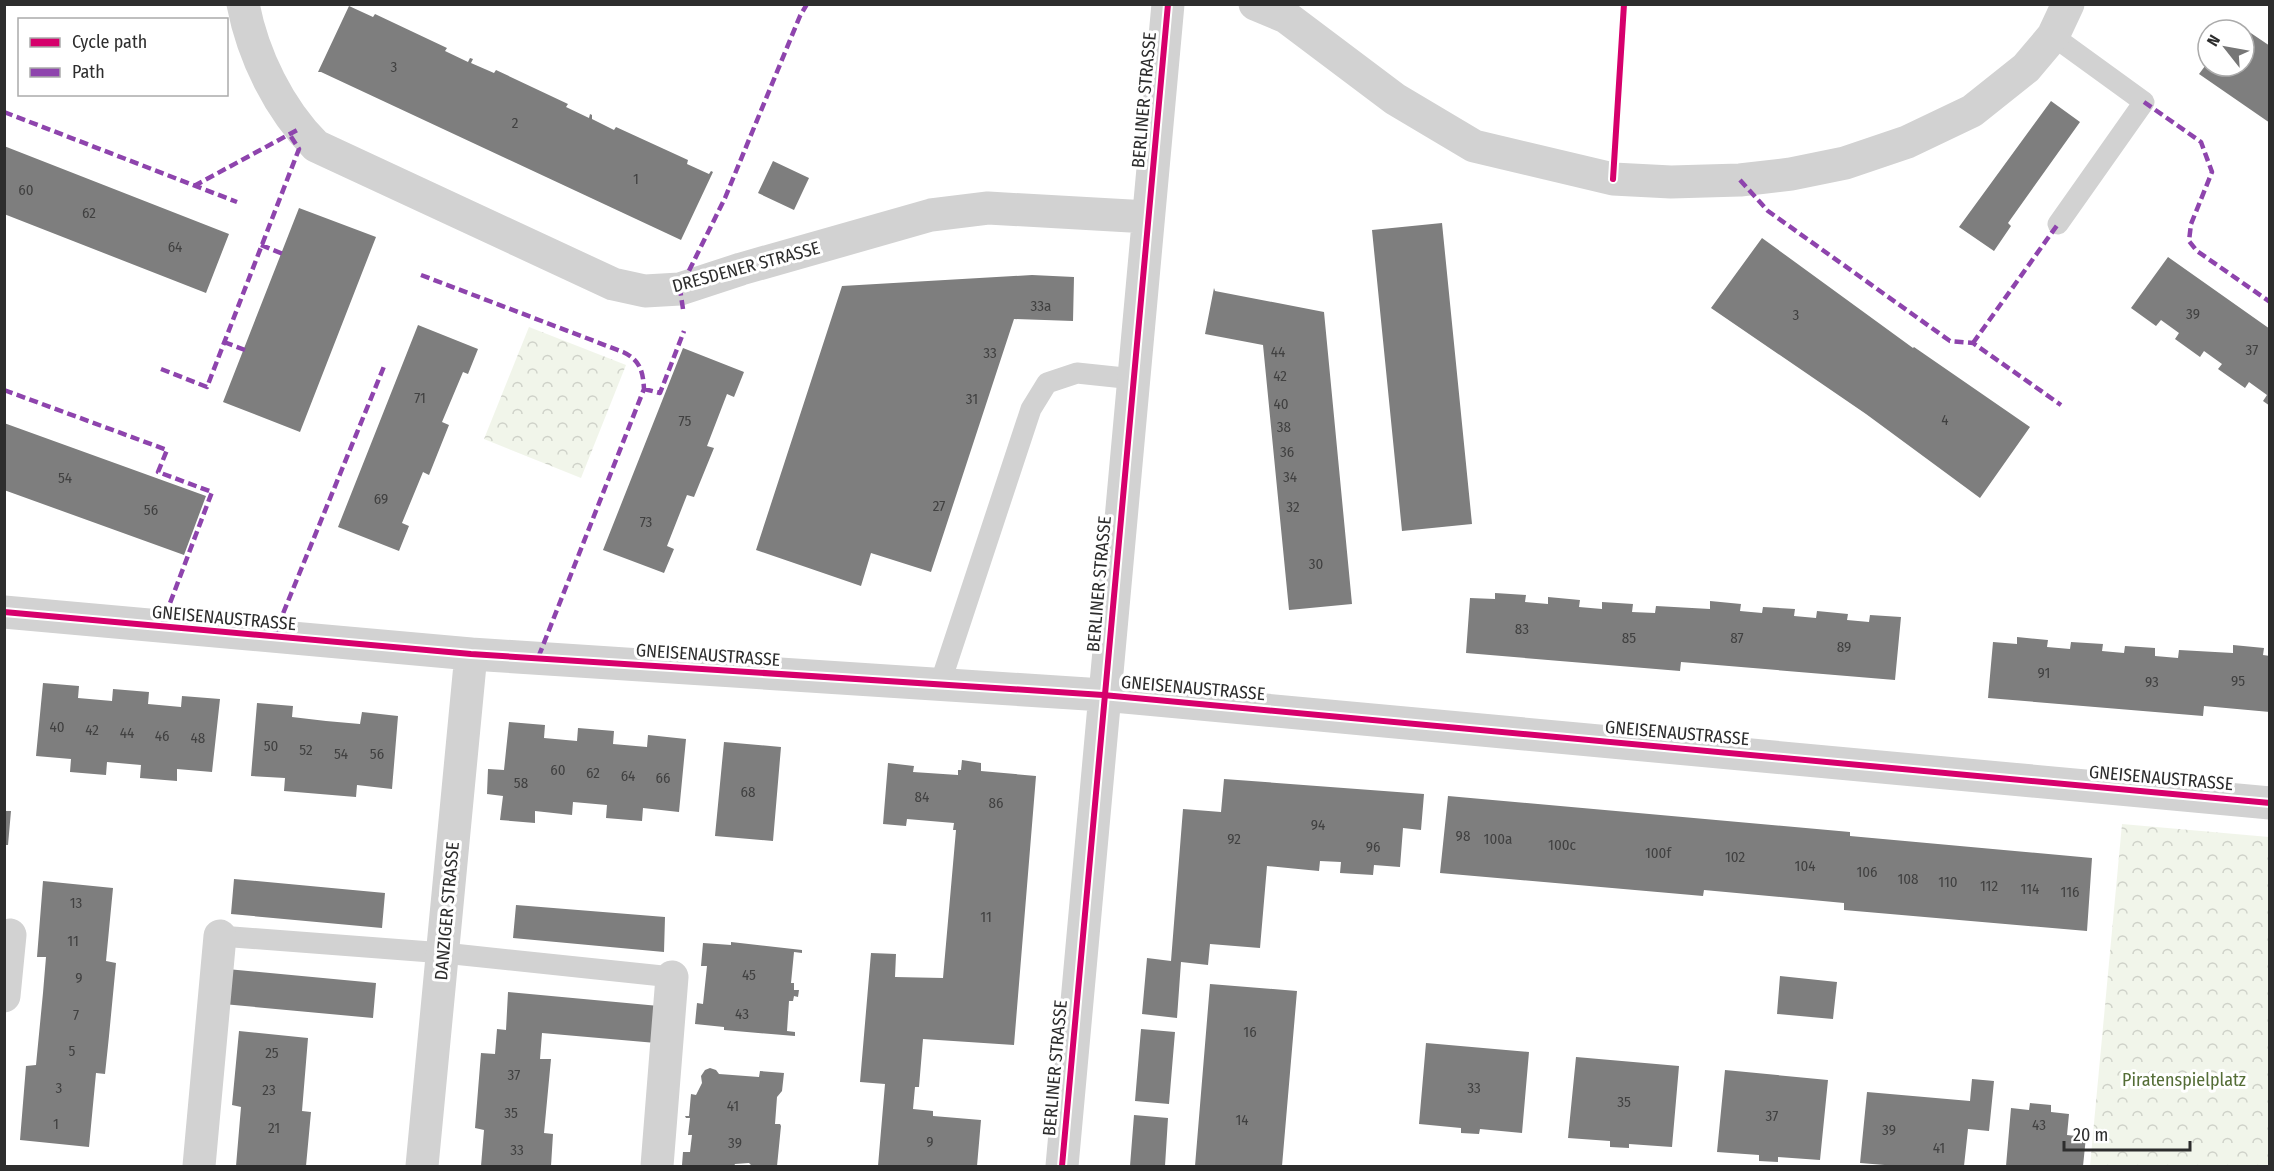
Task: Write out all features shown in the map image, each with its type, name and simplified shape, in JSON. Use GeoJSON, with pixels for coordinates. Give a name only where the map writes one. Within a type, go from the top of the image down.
{"type":"FeatureCollection","features":[{"type":"Feature","properties":{"kind":"street","name":"DRESDENER STRASSE"},"geometry":{"type":"LineString","coordinates":[[243,4],[248,31],[273,87],[299,129],[316,146],[613,284],[645,291],[680,289],[741,269],[931,215],[988,208],[1148,217]]}},
{"type":"Feature","properties":{"kind":"street","name":"BERLINER STRASSE"},"geometry":{"type":"LineString","coordinates":[[1062,1167],[1103,695],[1168,4]]}},
{"type":"Feature","properties":{"kind":"street"},"geometry":{"type":"LineString","coordinates":[[1255,4],[1286,17],[1395,99],[1474,146],[1613,179],[1671,182],[1740,180],[1791,174],[1845,163],[1907,142],[1972,111],[2026,68],[2053,36],[2068,4]]}},
{"type":"Feature","properties":{"kind":"street","name":"GNEISENAUSTRASSE"},"geometry":{"type":"LineString","coordinates":[[4,612],[471,654],[1103,695],[2270,803]]}},
{"type":"Feature","properties":{"kind":"street","name":"DANZIGER STRASSE"},"geometry":{"type":"LineString","coordinates":[[422,1167],[471,654]]}},
{"type":"Feature","properties":{"kind":"street"},"geometry":{"type":"LineString","coordinates":[[4,996],[10,935]]}},
{"type":"Feature","properties":{"kind":"street"},"geometry":{"type":"LineString","coordinates":[[199,1167],[220,936]]}},
{"type":"Feature","properties":{"kind":"street"},"geometry":{"type":"LineString","coordinates":[[657,1167],[672,977]]}},
{"type":"Feature","properties":{"kind":"lane"},"geometry":{"type":"LineString","coordinates":[[2053,36],[2144,102],[2058,224]]}},
{"type":"Feature","properties":{"kind":"lane"},"geometry":{"type":"LineString","coordinates":[[940,684],[1031,409],[1047,383],[1077,373],[1134,379]]}},
{"type":"Feature","properties":{"kind":"lane"},"geometry":{"type":"LineString","coordinates":[[220,936],[444,953],[672,977]]}},
{"type":"Feature","properties":{"kind":"green space"},"geometry":{"type":"Polygon","coordinates":[[[529,327],[626,365],[581,478],[484,439],[529,327]]]}},
{"type":"Feature","properties":{"kind":"green space","name":"Piratenspielplatz"},"geometry":{"type":"Polygon","coordinates":[[[2122,824],[2269,837],[2269,1166],[2090,1166],[2122,824]]]}},
{"type":"Feature","properties":{"kind":"building"},"geometry":{"type":"Polygon","coordinates":[[[349,6],[373,17],[375,14],[447,48],[445,51],[468,62],[470,58],[473,59],[471,63],[494,73],[496,70],[568,104],[566,107],[589,118],[590,114],[592,115],[592,119],[614,130],[616,127],[688,160],[687,164],[709,174],[713,172],[681,240],[318,72],[349,6]]]}},
{"type":"Feature","properties":{"kind":"building"},"geometry":{"type":"Polygon","coordinates":[[[2256,37],[2270,46],[2270,123],[2205,78],[2256,78],[2256,37]]]}},
{"type":"Feature","properties":{"kind":"building"},"geometry":{"type":"Polygon","coordinates":[[[2051,101],[2080,122],[2008,223],[2011,226],[1994,251],[1959,227],[2051,101]]]}},
{"type":"Feature","properties":{"kind":"building"},"geometry":{"type":"Polygon","coordinates":[[[4,146],[229,234],[206,293],[4,214],[4,146]]]}},
{"type":"Feature","properties":{"kind":"building"},"geometry":{"type":"Polygon","coordinates":[[[773,161],[809,178],[794,210],[758,193],[773,161]]]}},
{"type":"Feature","properties":{"kind":"building"},"geometry":{"type":"Polygon","coordinates":[[[299,208],[376,237],[300,432],[223,402],[299,208]]]}},
{"type":"Feature","properties":{"kind":"building"},"geometry":{"type":"Polygon","coordinates":[[[1442,223],[1472,524],[1402,531],[1372,230],[1442,223]]]}},
{"type":"Feature","properties":{"kind":"building"},"geometry":{"type":"Polygon","coordinates":[[[1762,238],[1913,348],[2030,427],[1980,498],[1866,414],[1711,308],[1762,238]]]}},
{"type":"Feature","properties":{"kind":"building"},"geometry":{"type":"Polygon","coordinates":[[[2168,257],[2270,329],[2270,406],[2263,401],[2267,395],[2249,382],[2245,388],[2218,369],[2222,364],[2204,351],[2200,357],[2175,339],[2179,333],[2161,320],[2156,326],[2131,308],[2168,257]]]}},
{"type":"Feature","properties":{"kind":"building"},"geometry":{"type":"Polygon","coordinates":[[[1032,275],[1074,277],[1073,321],[1014,319],[931,572],[871,553],[861,586],[756,550],[842,286],[1032,275]]]}},
{"type":"Feature","properties":{"kind":"building"},"geometry":{"type":"Polygon","coordinates":[[[1214,288],[1215,291],[1324,312],[1352,604],[1289,610],[1263,345],[1205,334],[1214,288]]]}},
{"type":"Feature","properties":{"kind":"building"},"geometry":{"type":"Polygon","coordinates":[[[418,325],[478,349],[468,374],[463,372],[442,422],[449,425],[429,475],[423,472],[402,523],[409,526],[399,551],[338,527],[418,325]]]}},
{"type":"Feature","properties":{"kind":"building"},"geometry":{"type":"Polygon","coordinates":[[[683,348],[744,372],[734,397],[727,394],[707,446],[714,448],[694,497],[687,495],[667,546],[674,549],[664,573],[603,550],[683,348]]]}},
{"type":"Feature","properties":{"kind":"building"},"geometry":{"type":"Polygon","coordinates":[[[4,423],[206,496],[184,555],[4,490],[4,423]]]}},
{"type":"Feature","properties":{"kind":"building"},"geometry":{"type":"Polygon","coordinates":[[[1495,593],[1526,595],[1525,602],[1548,604],[1548,597],[1580,600],[1579,607],[1602,609],[1602,602],[1633,604],[1632,612],[1655,613],[1656,606],[1710,609],[1710,601],[1741,604],[1740,611],[1762,613],[1763,607],[1795,609],[1794,616],[1816,618],[1817,611],[1848,614],[1847,620],[1869,622],[1870,615],[1901,617],[1895,680],[1681,662],[1680,671],[1466,653],[1470,598],[1495,599],[1495,593]]]}},
{"type":"Feature","properties":{"kind":"building"},"geometry":{"type":"Polygon","coordinates":[[[2017,637],[2048,640],[2047,647],[2070,649],[2071,642],[2103,644],[2102,651],[2124,653],[2125,646],[2155,648],[2155,656],[2178,658],[2179,650],[2233,653],[2233,645],[2264,648],[2263,655],[2270,656],[2270,712],[2204,706],[2203,716],[1988,698],[1993,642],[2017,644],[2017,637]]]}},
{"type":"Feature","properties":{"kind":"building"},"geometry":{"type":"Polygon","coordinates":[[[43,683],[79,686],[78,698],[112,701],[113,689],[149,692],[148,704],[181,707],[182,696],[220,699],[212,772],[177,769],[177,781],[140,778],[141,765],[107,762],[106,775],[70,772],[71,759],[36,756],[43,683]]]}},
{"type":"Feature","properties":{"kind":"building"},"geometry":{"type":"Polygon","coordinates":[[[257,703],[293,706],[292,717],[326,721],[360,724],[362,712],[398,716],[392,789],[357,785],[356,797],[284,791],[285,778],[251,776],[257,703]]]}},
{"type":"Feature","properties":{"kind":"building"},"geometry":{"type":"Polygon","coordinates":[[[509,722],[545,725],[544,738],[577,741],[578,728],[614,731],[613,744],[647,747],[648,735],[686,739],[679,812],[643,808],[642,821],[606,818],[607,805],[573,802],[572,815],[535,811],[535,823],[500,820],[503,796],[487,794],[488,769],[504,770],[509,722]]]}},
{"type":"Feature","properties":{"kind":"building"},"geometry":{"type":"Polygon","coordinates":[[[724,742],[781,747],[773,841],[715,836],[724,742]]]}},
{"type":"Feature","properties":{"kind":"building"},"geometry":{"type":"Polygon","coordinates":[[[962,760],[981,763],[981,771],[1036,776],[1014,1045],[923,1039],[919,1087],[915,1087],[913,1109],[933,1111],[933,1116],[981,1120],[977,1166],[878,1166],[885,1084],[860,1082],[871,953],[896,954],[895,977],[943,978],[956,830],[953,830],[954,823],[907,819],[906,826],[883,824],[888,763],[914,766],[913,772],[958,775],[962,760]]]}},
{"type":"Feature","properties":{"kind":"building"},"geometry":{"type":"Polygon","coordinates":[[[1224,779],[1424,794],[1421,830],[1403,828],[1400,867],[1374,865],[1373,875],[1340,873],[1341,862],[1320,861],[1319,871],[1267,866],[1260,948],[1210,944],[1208,965],[1181,962],[1177,1018],[1142,1014],[1147,958],[1171,961],[1183,809],[1221,812],[1224,779]]]}},
{"type":"Feature","properties":{"kind":"building"},"geometry":{"type":"Polygon","coordinates":[[[1448,796],[1850,832],[1850,836],[2092,858],[2087,931],[1844,910],[1844,903],[1704,890],[1703,896],[1440,873],[1448,796]]]}},
{"type":"Feature","properties":{"kind":"building"},"geometry":{"type":"Polygon","coordinates":[[[4,811],[11,811],[8,845],[4,845],[4,811]]]}},
{"type":"Feature","properties":{"kind":"building"},"geometry":{"type":"Polygon","coordinates":[[[234,879],[385,893],[382,928],[231,914],[234,879]]]}},
{"type":"Feature","properties":{"kind":"building"},"geometry":{"type":"Polygon","coordinates":[[[43,881],[113,888],[106,961],[116,963],[105,1074],[96,1073],[89,1147],[20,1140],[26,1066],[36,1065],[43,993],[46,957],[37,957],[43,881]]]}},
{"type":"Feature","properties":{"kind":"building"},"geometry":{"type":"Polygon","coordinates":[[[516,905],[665,917],[664,952],[513,938],[516,905]]]}},
{"type":"Feature","properties":{"kind":"building"},"geometry":{"type":"Polygon","coordinates":[[[731,942],[802,950],[802,953],[794,952],[791,983],[794,983],[794,990],[799,990],[798,997],[794,996],[793,1001],[789,1001],[787,1031],[795,1032],[795,1036],[724,1030],[724,1027],[695,1024],[697,1003],[703,1004],[707,966],[701,966],[703,943],[731,945],[731,942]]]}},
{"type":"Feature","properties":{"kind":"building"},"geometry":{"type":"Polygon","coordinates":[[[227,969],[376,983],[373,1018],[223,1004],[227,969]]]}},
{"type":"Feature","properties":{"kind":"building"},"geometry":{"type":"Polygon","coordinates":[[[1780,976],[1837,982],[1833,1019],[1777,1014],[1780,976]]]}},
{"type":"Feature","properties":{"kind":"building"},"geometry":{"type":"Polygon","coordinates":[[[1210,984],[1297,991],[1282,1166],[1195,1166],[1210,984]]]}},
{"type":"Feature","properties":{"kind":"building"},"geometry":{"type":"Polygon","coordinates":[[[508,992],[659,1006],[656,1043],[542,1033],[540,1059],[551,1059],[544,1133],[553,1134],[551,1166],[481,1166],[484,1130],[475,1128],[481,1053],[495,1054],[497,1029],[506,1030],[508,992]]]}},
{"type":"Feature","properties":{"kind":"building"},"geometry":{"type":"Polygon","coordinates":[[[1141,1029],[1175,1032],[1169,1104],[1135,1101],[1141,1029]]]}},
{"type":"Feature","properties":{"kind":"building"},"geometry":{"type":"Polygon","coordinates":[[[239,1031],[308,1038],[302,1111],[311,1112],[306,1166],[236,1166],[241,1107],[232,1105],[239,1031]]]}},
{"type":"Feature","properties":{"kind":"building"},"geometry":{"type":"Polygon","coordinates":[[[1426,1043],[1529,1052],[1522,1133],[1480,1129],[1479,1134],[1461,1133],[1461,1128],[1419,1124],[1426,1043]]]}},
{"type":"Feature","properties":{"kind":"building"},"geometry":{"type":"Polygon","coordinates":[[[1576,1057],[1679,1066],[1672,1147],[1629,1144],[1629,1148],[1610,1147],[1610,1141],[1568,1138],[1576,1057]]]}},
{"type":"Feature","properties":{"kind":"building"},"geometry":{"type":"Polygon","coordinates":[[[710,1068],[719,1074],[759,1077],[760,1071],[784,1073],[782,1091],[777,1097],[775,1124],[781,1126],[777,1166],[752,1166],[749,1163],[734,1166],[682,1165],[683,1152],[690,1152],[692,1135],[688,1135],[690,1118],[685,1116],[689,1116],[691,1094],[696,1095],[702,1083],[701,1076],[705,1070],[710,1068]]]}},
{"type":"Feature","properties":{"kind":"building"},"geometry":{"type":"Polygon","coordinates":[[[1725,1070],[1828,1080],[1820,1160],[1778,1157],[1778,1162],[1759,1161],[1759,1155],[1717,1152],[1725,1070]]]}},
{"type":"Feature","properties":{"kind":"building"},"geometry":{"type":"Polygon","coordinates":[[[1972,1079],[1994,1081],[1989,1131],[1968,1129],[1964,1166],[1897,1166],[1860,1163],[1867,1092],[1970,1101],[1972,1079]]]}},
{"type":"Feature","properties":{"kind":"building"},"geometry":{"type":"Polygon","coordinates":[[[2030,1103],[2051,1105],[2051,1112],[2069,1114],[2067,1135],[2086,1137],[2083,1166],[2006,1166],[2011,1108],[2029,1110],[2030,1103]]]}},
{"type":"Feature","properties":{"kind":"building"},"geometry":{"type":"Polygon","coordinates":[[[1134,1115],[1168,1118],[1165,1166],[1130,1166],[1134,1115]]]}},
{"type":"Feature","properties":{"kind":"marked path"},"geometry":{"type":"LineString","coordinates":[[683,309],[680,289],[725,198],[807,4]]}},
{"type":"Feature","properties":{"kind":"marked path"},"geometry":{"type":"LineString","coordinates":[[2144,102],[2201,142],[2212,172],[2191,224],[2189,241],[2197,251],[2270,302]]}},
{"type":"Feature","properties":{"kind":"marked path"},"geometry":{"type":"LineString","coordinates":[[4,112],[237,202]]}},
{"type":"Feature","properties":{"kind":"marked path"},"geometry":{"type":"LineString","coordinates":[[194,186],[299,129]]}},
{"type":"Feature","properties":{"kind":"marked path"},"geometry":{"type":"LineString","coordinates":[[161,369],[207,387],[299,149],[290,135]]}},
{"type":"Feature","properties":{"kind":"marked path"},"geometry":{"type":"LineString","coordinates":[[1740,180],[1768,211],[1950,341],[1973,343],[2061,405]]}},
{"type":"Feature","properties":{"kind":"marked path"},"geometry":{"type":"LineString","coordinates":[[1973,343],[2058,224]]}},
{"type":"Feature","properties":{"kind":"marked path"},"geometry":{"type":"LineString","coordinates":[[261,245],[283,254]]}},
{"type":"Feature","properties":{"kind":"marked path"},"geometry":{"type":"LineString","coordinates":[[421,275],[623,352],[637,362],[643,377],[644,389],[538,658]]}},
{"type":"Feature","properties":{"kind":"marked path"},"geometry":{"type":"LineString","coordinates":[[644,389],[660,393],[684,331]]}},
{"type":"Feature","properties":{"kind":"marked path"},"geometry":{"type":"LineString","coordinates":[[224,342],[245,350]]}},
{"type":"Feature","properties":{"kind":"marked path"},"geometry":{"type":"LineString","coordinates":[[273,638],[385,364]]}},
{"type":"Feature","properties":{"kind":"marked path"},"geometry":{"type":"LineString","coordinates":[[4,390],[167,450],[158,472],[212,492],[161,627]]}},
{"type":"Feature","properties":{"kind":"cycle path"},"geometry":{"type":"LineString","coordinates":[[1062,1166],[1168,4]]}},
{"type":"Feature","properties":{"kind":"cycle path"},"geometry":{"type":"LineString","coordinates":[[1613,179],[1624,4]]}},
{"type":"Feature","properties":{"kind":"cycle path"},"geometry":{"type":"LineString","coordinates":[[4,612],[471,654],[1103,695],[2270,803]]}}]}
